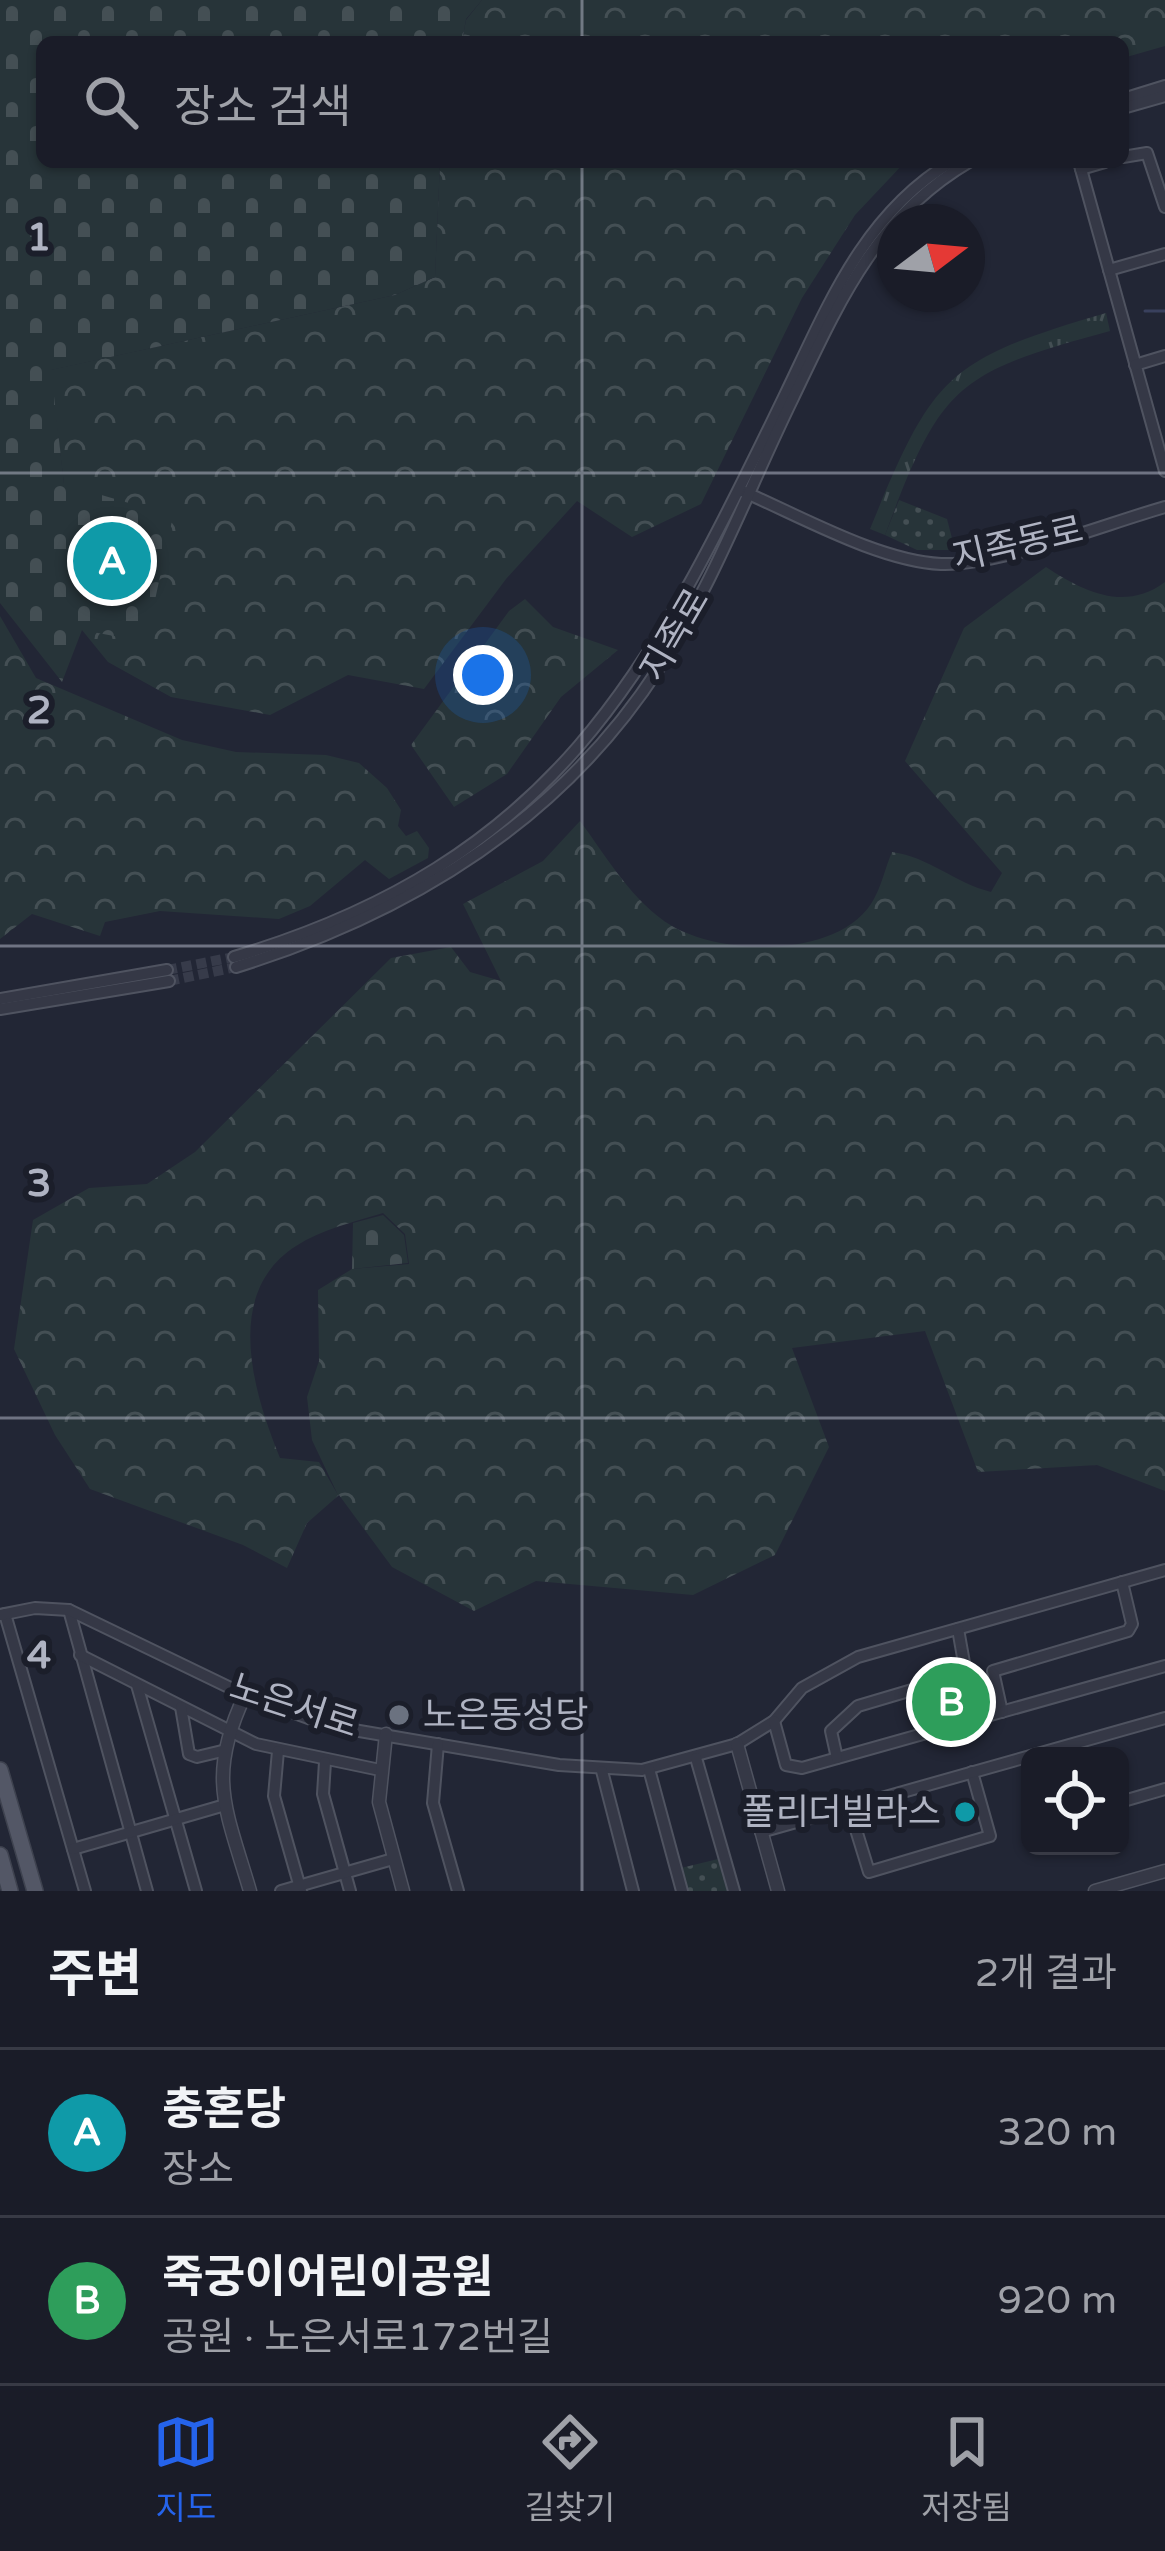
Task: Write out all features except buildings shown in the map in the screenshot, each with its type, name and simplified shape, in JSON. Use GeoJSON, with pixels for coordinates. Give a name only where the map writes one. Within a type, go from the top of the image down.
{"type":"FeatureCollection","features":[{"type":"Feature","properties":{"kind":"main road"},"geometry":{"type":"LineString","coordinates":[[0,1770],[34,1891]]}},
{"type":"Feature","properties":{"kind":"main road"},"geometry":{"type":"LineString","coordinates":[[0,1855],[10,1891]]}},
{"type":"Feature","properties":{"kind":"street"},"geometry":{"type":"LineString","coordinates":[[1129,97],[1165,86]]}},
{"type":"Feature","properties":{"kind":"street"},"geometry":{"type":"LineString","coordinates":[[1129,106],[1165,96]]}},
{"type":"Feature","properties":{"kind":"street"},"geometry":{"type":"LineString","coordinates":[[1129,156],[1148,154],[1165,207]]}},
{"type":"Feature","properties":{"kind":"street","name":"지족로"},"geometry":{"type":"LineString","coordinates":[[235,962],[316,941],[404,901],[479,854],[548,797],[620,721],[658,669],[848,266],[898,202],[943,168]]}},
{"type":"Feature","properties":{"kind":"street","name":"지족로"},"geometry":{"type":"LineString","coordinates":[[743,491],[864,258],[905,208],[961,168]]}},
{"type":"Feature","properties":{"kind":"street"},"geometry":{"type":"LineString","coordinates":[[1081,168],[1164,463]]}},
{"type":"Feature","properties":{"kind":"street"},"geometry":{"type":"LineString","coordinates":[[1109,270],[1165,254]]}},
{"type":"Feature","properties":{"kind":"street"},"geometry":{"type":"LineString","coordinates":[[1136,365],[1165,356]]}},
{"type":"Feature","properties":{"kind":"street","name":"지족동로"},"geometry":{"type":"LineString","coordinates":[[743,491],[853,546],[926,562],[978,560],[1165,507]]}},
{"type":"Feature","properties":{"kind":"street"},"geometry":{"type":"LineString","coordinates":[[0,999],[168,976],[0,1009]]}},
{"type":"Feature","properties":{"kind":"street","name":"노은서로"},"geometry":{"type":"LineString","coordinates":[[3,1615],[35,1608],[69,1610],[245,1695],[330,1726],[602,1771],[649,1769],[737,1744],[774,1721],[802,1688],[858,1657],[1165,1570]]}},
{"type":"Feature","properties":{"kind":"street"},"geometry":{"type":"LineString","coordinates":[[1002,1712],[992,1674],[997,1668],[1128,1631],[1132,1624],[1122,1582]]}},
{"type":"Feature","properties":{"kind":"street"},"geometry":{"type":"LineString","coordinates":[[69,1610],[147,1891]]}},
{"type":"Feature","properties":{"kind":"street"},"geometry":{"type":"LineString","coordinates":[[3,1615],[85,1891]]}},
{"type":"Feature","properties":{"kind":"street"},"geometry":{"type":"LineString","coordinates":[[837,1758],[831,1731],[849,1712],[966,1674],[958,1629]]}},
{"type":"Feature","properties":{"kind":"street"},"geometry":{"type":"LineString","coordinates":[[80,1655],[278,1751],[380,1770]]}},
{"type":"Feature","properties":{"kind":"street"},"geometry":{"type":"LineString","coordinates":[[774,1721],[786,1765],[802,1768],[1165,1666]]}},
{"type":"Feature","properties":{"kind":"street"},"geometry":{"type":"LineString","coordinates":[[137,1685],[196,1891]]}},
{"type":"Feature","properties":{"kind":"street"},"geometry":{"type":"LineString","coordinates":[[245,1695],[222,1751],[225,1805],[250,1891]]}},
{"type":"Feature","properties":{"kind":"street"},"geometry":{"type":"LineString","coordinates":[[181,1707],[189,1754],[197,1757],[222,1751]]}},
{"type":"Feature","properties":{"kind":"street"},"geometry":{"type":"LineString","coordinates":[[1071,1747],[1164,1720]]}},
{"type":"Feature","properties":{"kind":"street"},"geometry":{"type":"LineString","coordinates":[[386,1734],[379,1802],[403,1891]]}},
{"type":"Feature","properties":{"kind":"street"},"geometry":{"type":"LineString","coordinates":[[438,1744],[433,1803],[458,1891]]}},
{"type":"Feature","properties":{"kind":"street"},"geometry":{"type":"LineString","coordinates":[[737,1744],[778,1891]]}},
{"type":"Feature","properties":{"kind":"street"},"geometry":{"type":"LineString","coordinates":[[278,1751],[274,1796],[300,1888]]}},
{"type":"Feature","properties":{"kind":"street"},"geometry":{"type":"LineString","coordinates":[[696,1758],[734,1891]]}},
{"type":"Feature","properties":{"kind":"street"},"geometry":{"type":"LineString","coordinates":[[760,1832],[1021,1760]]}},
{"type":"Feature","properties":{"kind":"street"},"geometry":{"type":"LineString","coordinates":[[325,1762],[323,1794],[350,1891]]}},
{"type":"Feature","properties":{"kind":"street"},"geometry":{"type":"LineString","coordinates":[[649,1769],[682,1891]]}},
{"type":"Feature","properties":{"kind":"street"},"geometry":{"type":"LineString","coordinates":[[602,1771],[633,1891]]}},
{"type":"Feature","properties":{"kind":"street"},"geometry":{"type":"LineString","coordinates":[[849,1807],[869,1871],[990,1836],[972,1772]]}},
{"type":"Feature","properties":{"kind":"street"},"geometry":{"type":"LineString","coordinates":[[1129,1799],[1165,1789]]}},
{"type":"Feature","properties":{"kind":"street"},"geometry":{"type":"LineString","coordinates":[[73,1849],[225,1805]]}},
{"type":"Feature","properties":{"kind":"street"},"geometry":{"type":"LineString","coordinates":[[280,1891],[393,1858]]}},
{"type":"Feature","properties":{"kind":"street"},"geometry":{"type":"LineString","coordinates":[[1095,1891],[1165,1871]]}},
{"type":"Feature","properties":{"kind":"green space"},"geometry":{"type":"Polygon","coordinates":[[[0,0],[482,0],[466,19],[463,36],[36,36],[36,168],[440,168],[435,277],[395,295],[51,370],[64,484],[173,516],[146,642],[82,630],[62,682],[0,603],[0,0]]]}},
{"type":"Feature","properties":{"kind":"green space"},"geometry":{"type":"Polygon","coordinates":[[[482,0],[1165,0],[1165,46],[1129,56],[1129,36],[463,36],[466,20],[482,0]]]}},
{"type":"Feature","properties":{"kind":"green space"},"geometry":{"type":"Polygon","coordinates":[[[440,168],[899,168],[855,215],[802,298],[701,504],[632,537],[577,501],[506,579],[424,689],[348,675],[270,715],[171,697],[108,662],[82,630],[50,370],[395,295],[435,277],[440,168]]]}},
{"type":"Feature","properties":{"kind":"green space"},"geometry":{"type":"Polygon","coordinates":[[[1106,313],[1110,331],[1017,360],[960,392],[922,446],[885,535],[870,529],[911,437],[951,381],[1010,345],[1106,313]]]}},
{"type":"Feature","properties":{"kind":"green space"},"geometry":{"type":"Polygon","coordinates":[[[899,500],[947,519],[955,550],[917,550],[885,535],[899,500]]]}},
{"type":"Feature","properties":{"kind":"green space"},"geometry":{"type":"Polygon","coordinates":[[[1046,567],[1090,591],[1120,597],[1150,591],[1165,582],[1165,1491],[1097,1465],[978,1472],[925,1331],[792,1348],[829,1447],[775,1555],[693,1595],[536,1581],[474,1611],[392,1567],[339,1495],[307,1523],[287,1568],[243,1545],[90,1489],[55,1435],[14,1349],[33,1220],[89,1188],[147,1184],[195,1152],[391,958],[451,947],[470,972],[501,981],[463,904],[543,861],[580,821],[645,905],[672,926],[720,943],[778,947],[832,934],[854,922],[871,904],[892,852],[991,892],[1002,873],[905,761],[964,628],[1046,567]],[[383,1213],[306,1240],[273,1266],[259,1290],[252,1317],[254,1375],[280,1458],[319,1462],[338,1495],[312,1440],[307,1397],[319,1361],[318,1290],[352,1269],[409,1264],[405,1234],[383,1213]]]}},
{"type":"Feature","properties":{"kind":"green space"},"geometry":{"type":"Polygon","coordinates":[[[525,599],[553,627],[618,650],[561,697],[507,774],[454,807],[411,745],[509,611],[525,599]]]}},
{"type":"Feature","properties":{"kind":"green space"},"geometry":{"type":"Polygon","coordinates":[[[0,616],[36,678],[182,740],[236,752],[326,755],[359,763],[387,788],[401,810],[398,826],[406,836],[417,831],[429,848],[428,858],[389,879],[365,860],[310,906],[279,919],[160,911],[105,922],[100,936],[32,914],[0,939],[0,616]]]}},
{"type":"Feature","properties":{"kind":"green space"},"geometry":{"type":"Polygon","coordinates":[[[383,1215],[404,1235],[408,1263],[352,1269],[353,1223],[383,1215]]]}},
{"type":"Feature","properties":{"kind":"green space"},"geometry":{"type":"Polygon","coordinates":[[[981,1676],[990,1708],[921,1728],[912,1696],[981,1676]]]}},
{"type":"Feature","properties":{"kind":"green space"},"geometry":{"type":"Polygon","coordinates":[[[718,1859],[727,1891],[687,1891],[681,1868],[718,1859]]]}},
{"type":"Feature","properties":{"kind":"waterway"},"geometry":{"type":"LineString","coordinates":[[1145,311],[1165,311]]}},
{"type":"Feature","properties":{"kind":"tunnel"},"geometry":{"type":"LineString","coordinates":[[167,970],[234,957]]}},
{"type":"Feature","properties":{"kind":"tunnel"},"geometry":{"type":"LineString","coordinates":[[169,981],[236,967]]}},
{"type":"Feature","properties":{"kind":"place","name":"충혼당"},"geometry":{"type":"Point","coordinates":[112,561]}},
{"type":"Feature","properties":{"kind":"place","name":"죽궁이어린이공원"},"geometry":{"type":"Point","coordinates":[951,1702]}},
{"type":"Feature","properties":{"kind":"place","name":"노은동성당"},"geometry":{"type":"Point","coordinates":[399,1715]}},
{"type":"Feature","properties":{"kind":"place","name":"폴리더빌라스"},"geometry":{"type":"Point","coordinates":[965,1812]}}]}
